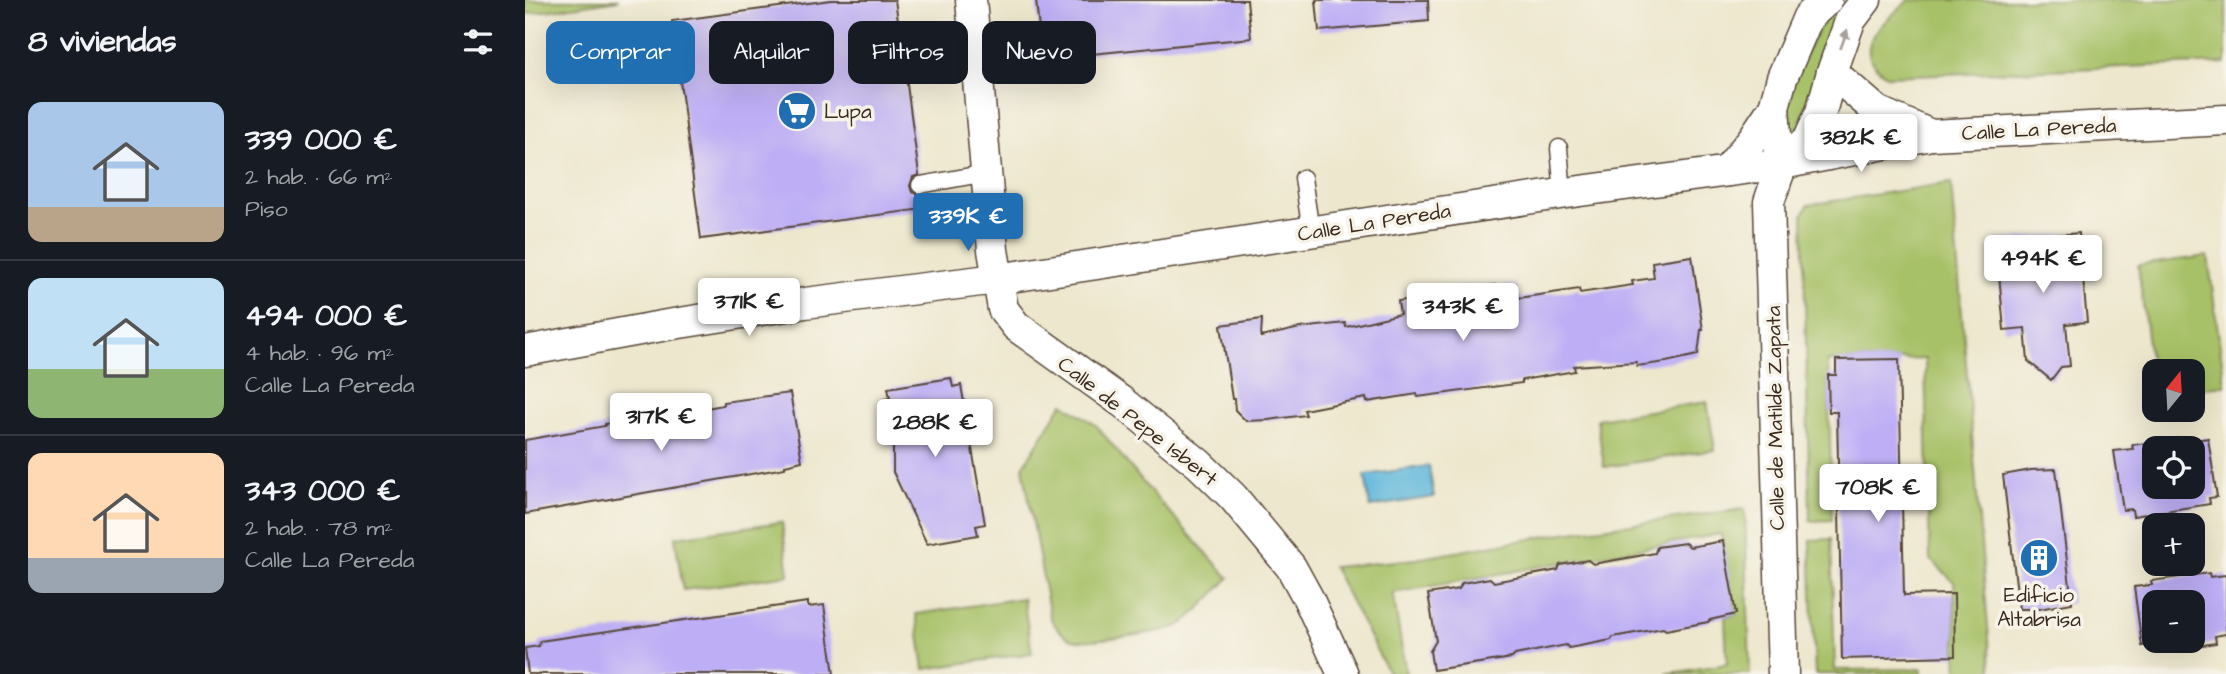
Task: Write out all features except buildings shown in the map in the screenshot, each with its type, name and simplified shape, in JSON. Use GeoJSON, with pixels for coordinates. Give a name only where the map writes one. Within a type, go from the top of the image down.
{"type":"FeatureCollection","features":[{"type":"Feature","properties":{"kind":"street","name":"Calle de Pepe Isbert"},"geometry":{"type":"LineString","coordinates":[[971,0],[993,250],[1003,309],[1016,326],[1122,402],[1199,464],[1233,497],[1291,567],[1308,597],[1343,674]]}},
{"type":"Feature","properties":{"kind":"street"},"geometry":{"type":"LineString","coordinates":[[1727,170],[1774,107],[1782,78],[1808,17],[1827,0]]}},
{"type":"Feature","properties":{"kind":"street"},"geometry":{"type":"LineString","coordinates":[[1774,107],[1776,136],[1783,163],[1809,139],[1821,112],[1850,21],[1866,0]]}},
{"type":"Feature","properties":{"kind":"street"},"geometry":{"type":"LineString","coordinates":[[1832,72],[1877,111],[1931,135]]}},
{"type":"Feature","properties":{"kind":"street","name":"Calle La Pereda"},"geometry":{"type":"LineString","coordinates":[[525,351],[805,303],[997,279],[1783,163],[1931,135],[2226,120]]}},
{"type":"Feature","properties":{"kind":"street","name":"Calle de Matilde Zapata"},"geometry":{"type":"LineString","coordinates":[[1783,163],[1769,202],[1783,674]]}},
{"type":"Feature","properties":{"kind":"lane"},"geometry":{"type":"LineString","coordinates":[[968,32],[974,32]]}},
{"type":"Feature","properties":{"kind":"lane"},"geometry":{"type":"LineString","coordinates":[[1559,148],[1563,194]]}},
{"type":"Feature","properties":{"kind":"lane"},"geometry":{"type":"LineString","coordinates":[[920,185],[987,173]]}},
{"type":"Feature","properties":{"kind":"lane"},"geometry":{"type":"LineString","coordinates":[[1303,178],[1311,232]]}},
{"type":"Feature","properties":{"kind":"green space"},"geometry":{"type":"Polygon","coordinates":[[[525,0],[619,0],[525,14],[525,0]]]}},
{"type":"Feature","properties":{"kind":"green space"},"geometry":{"type":"Polygon","coordinates":[[[1909,0],[2226,0],[2226,63],[1888,76],[1875,66],[1869,56],[1869,46],[1881,26],[1909,0]]]}},
{"type":"Feature","properties":{"kind":"green space"},"geometry":{"type":"Polygon","coordinates":[[[1841,3],[1797,133],[1793,133],[1788,121],[1789,83],[1830,9],[1841,3]]]}},
{"type":"Feature","properties":{"kind":"green space"},"geometry":{"type":"Polygon","coordinates":[[[1951,183],[1992,674],[1957,674],[1954,582],[1930,559],[1925,359],[1828,361],[1832,520],[1810,521],[1803,214],[1808,205],[1951,183]]]}},
{"type":"Feature","properties":{"kind":"green space"},"geometry":{"type":"Polygon","coordinates":[[[2208,256],[2225,385],[2205,388],[2205,359],[2150,359],[2138,265],[2208,256]]]}},
{"type":"Feature","properties":{"kind":"green space"},"geometry":{"type":"Polygon","coordinates":[[[1707,402],[1715,450],[1604,467],[1597,419],[1707,402]]]}},
{"type":"Feature","properties":{"kind":"green space"},"geometry":{"type":"Polygon","coordinates":[[[1063,403],[1096,425],[1150,491],[1229,578],[1196,612],[1178,626],[1125,637],[1080,640],[1062,633],[1050,617],[1023,467],[1063,403]]]}},
{"type":"Feature","properties":{"kind":"green space"},"geometry":{"type":"Polygon","coordinates":[[[1745,509],[1750,674],[1665,674],[1727,664],[1725,617],[1736,614],[1721,534],[1393,593],[1406,674],[1389,674],[1333,567],[1416,559],[1564,533],[1745,509]]]}},
{"type":"Feature","properties":{"kind":"green space"},"geometry":{"type":"Polygon","coordinates":[[[782,522],[789,575],[683,590],[675,537],[782,522]]]}},
{"type":"Feature","properties":{"kind":"green space"},"geometry":{"type":"Polygon","coordinates":[[[1831,539],[1835,670],[1922,669],[1922,674],[1815,674],[1810,540],[1831,539]]]}},
{"type":"Feature","properties":{"kind":"green space"},"geometry":{"type":"Polygon","coordinates":[[[1023,598],[1032,653],[924,669],[916,614],[1023,598]]]}},
{"type":"Feature","properties":{"kind":"water"},"geometry":{"type":"Polygon","coordinates":[[[1429,466],[1434,497],[1370,507],[1365,475],[1429,466]]]}},
{"type":"Feature","properties":{"kind":"place","name":"Lupa"},"geometry":{"type":"Point","coordinates":[797,111]}},
{"type":"Feature","properties":{"kind":"place","name":"Edificio Altabrisa"},"geometry":{"type":"Point","coordinates":[2039,558]}}]}
